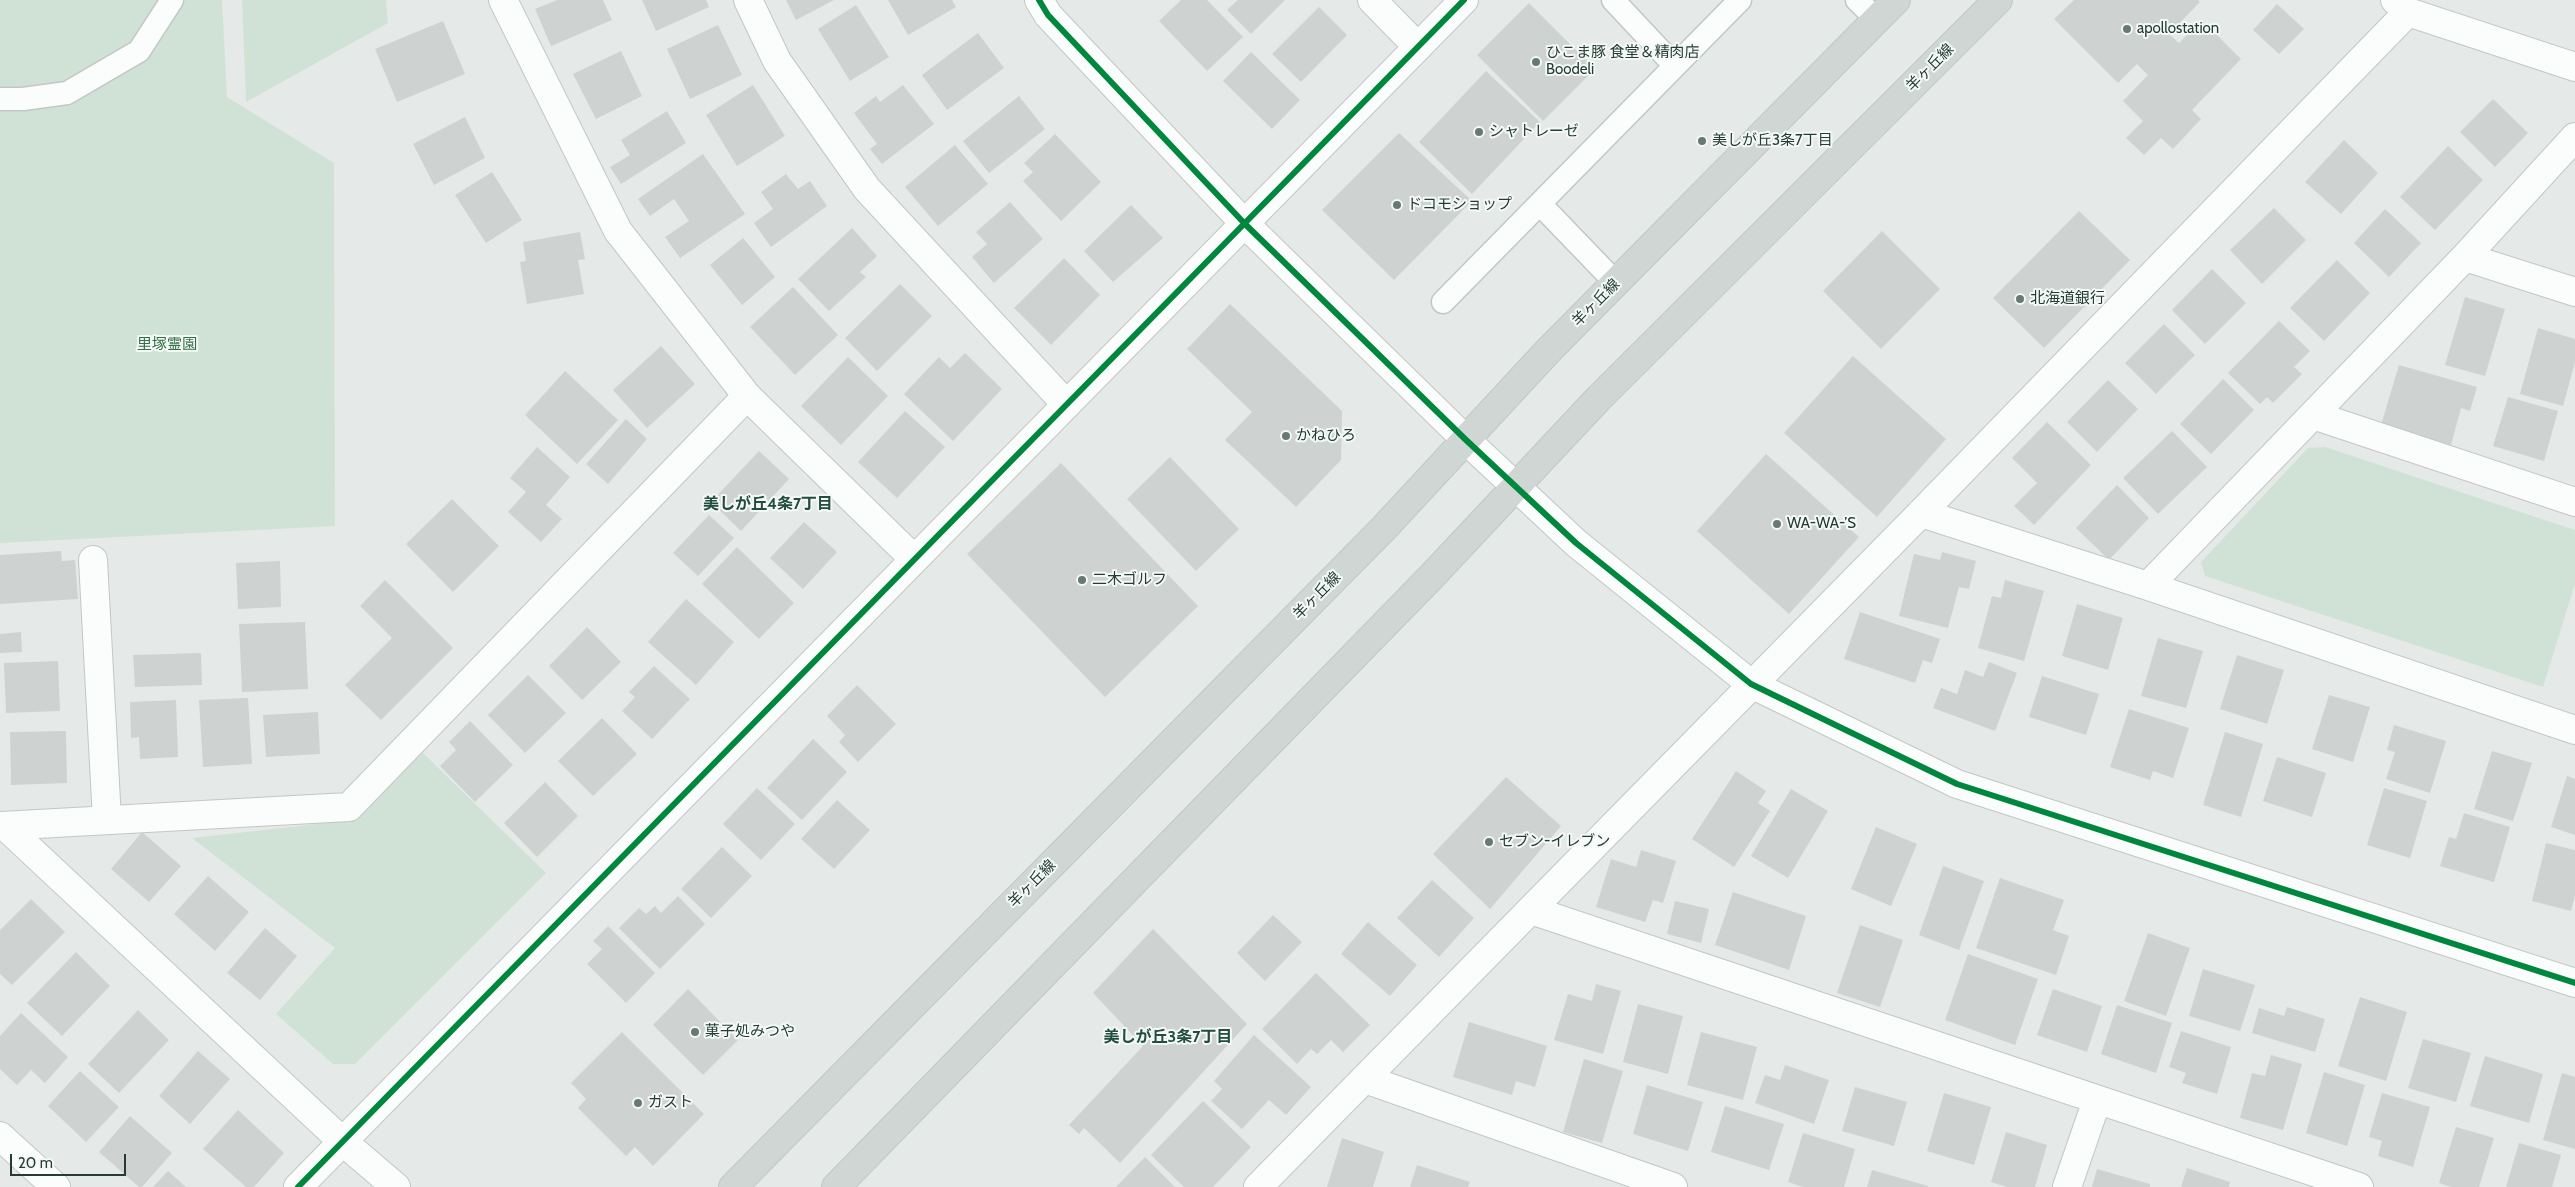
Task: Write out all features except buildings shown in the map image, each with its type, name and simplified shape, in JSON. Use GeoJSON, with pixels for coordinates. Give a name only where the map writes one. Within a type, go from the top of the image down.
{"type":"FeatureCollection","features":[{"type":"Feature","properties":{"kind":"main road","name":"羊ヶ丘線"},"geometry":{"type":"LineString","coordinates":[[733,1187],[1384,528],[1465,439],[1616,283],[1896,0]]}},
{"type":"Feature","properties":{"kind":"main road","name":"羊ヶ丘線"},"geometry":{"type":"LineString","coordinates":[[836,1187],[1518,487],[1598,399],[1998,0]]}},
{"type":"Feature","properties":{"kind":"street"},"geometry":{"type":"LineString","coordinates":[[503,0],[618,231],[747,396],[914,558]]}},
{"type":"Feature","properties":{"kind":"street"},"geometry":{"type":"LineString","coordinates":[[748,0],[777,61],[867,189],[1066,404]]}},
{"type":"Feature","properties":{"kind":"street"},"geometry":{"type":"LineString","coordinates":[[1039,0],[1048,15],[1245,224],[1465,439],[1576,543],[1751,684],[1958,784],[2575,983]]}},
{"type":"Feature","properties":{"kind":"street"},"geometry":{"type":"LineString","coordinates":[[1372,0],[1418,47]]}},
{"type":"Feature","properties":{"kind":"street"},"geometry":{"type":"LineString","coordinates":[[298,1187],[1464,0]]}},
{"type":"Feature","properties":{"kind":"street"},"geometry":{"type":"LineString","coordinates":[[1258,1187],[1921,513],[2401,6],[2575,67]]}},
{"type":"Feature","properties":{"kind":"street"},"geometry":{"type":"LineString","coordinates":[[2148,586],[2465,257],[2575,137]]}},
{"type":"Feature","properties":{"kind":"street"},"geometry":{"type":"LineString","coordinates":[[2465,257],[2575,292]]}},
{"type":"Feature","properties":{"kind":"street"},"geometry":{"type":"LineString","coordinates":[[2,826],[349,807],[747,396]]}},
{"type":"Feature","properties":{"kind":"street"},"geometry":{"type":"LineString","coordinates":[[2313,415],[2575,502]]}},
{"type":"Feature","properties":{"kind":"street"},"geometry":{"type":"LineString","coordinates":[[1921,513],[2148,586],[2575,730]]}},
{"type":"Feature","properties":{"kind":"street"},"geometry":{"type":"LineString","coordinates":[[93,560],[107,820]]}},
{"type":"Feature","properties":{"kind":"street"},"geometry":{"type":"LineString","coordinates":[[2,826],[342,1141],[396,1187]]}},
{"type":"Feature","properties":{"kind":"street"},"geometry":{"type":"LineString","coordinates":[[1531,910],[2359,1187]]}},
{"type":"Feature","properties":{"kind":"street"},"geometry":{"type":"LineString","coordinates":[[1365,1079],[1673,1187]]}},
{"type":"Feature","properties":{"kind":"street"},"geometry":{"type":"LineString","coordinates":[[2067,1187],[2097,1100]]}},
{"type":"Feature","properties":{"kind":"street"},"geometry":{"type":"LineString","coordinates":[[0,1136],[56,1187]]}},
{"type":"Feature","properties":{"kind":"lane"},"geometry":{"type":"LineString","coordinates":[[0,99],[23,99],[67,93],[139,51],[172,0]]}},
{"type":"Feature","properties":{"kind":"lane"},"geometry":{"type":"LineString","coordinates":[[1613,0],[1675,66]]}},
{"type":"Feature","properties":{"kind":"lane"},"geometry":{"type":"LineString","coordinates":[[1443,302],[1740,0]]}},
{"type":"Feature","properties":{"kind":"lane"},"geometry":{"type":"LineString","coordinates":[[1857,0],[1877,20]]}},
{"type":"Feature","properties":{"kind":"lane"},"geometry":{"type":"LineString","coordinates":[[1540,204],[1616,283]]}},
{"type":"Feature","properties":{"kind":"green space","name":"里塚霊園"},"geometry":{"type":"Polygon","coordinates":[[[0,0],[222,0],[227,97],[334,163],[335,526],[0,543],[0,0]]]}},
{"type":"Feature","properties":{"kind":"green space"},"geometry":{"type":"Polygon","coordinates":[[[242,0],[386,0],[388,23],[246,102],[242,0]]]}},
{"type":"Feature","properties":{"kind":"green space"},"geometry":{"type":"Polygon","coordinates":[[[2325,447],[2575,530],[2575,584],[2543,687],[2205,576],[2201,562],[2308,448],[2325,447]]]}},
{"type":"Feature","properties":{"kind":"green space"},"geometry":{"type":"Polygon","coordinates":[[[420,750],[546,873],[355,1064],[333,1064],[276,1014],[335,948],[192,838],[353,820],[420,750]]]}},
{"type":"Feature","properties":{"kind":"cycle path"},"geometry":{"type":"LineString","coordinates":[[1039,0],[1048,15],[1245,224],[1465,439],[1576,543],[1751,684],[1957,784],[2575,983]]}},
{"type":"Feature","properties":{"kind":"cycle path"},"geometry":{"type":"LineString","coordinates":[[298,1187],[1464,0]]}},
{"type":"Feature","properties":{"kind":"place","name":"apollostation"},"geometry":{"type":"Point","coordinates":[2127,29]}},
{"type":"Feature","properties":{"kind":"place","name":"ひこま豚 食堂＆精肉店 Boodeli"},"geometry":{"type":"Point","coordinates":[1536,62]}},
{"type":"Feature","properties":{"kind":"place","name":"シャトレーゼ"},"geometry":{"type":"Point","coordinates":[1479,132]}},
{"type":"Feature","properties":{"kind":"place","name":"美しが丘3条7丁目"},"geometry":{"type":"Point","coordinates":[1702,141]}},
{"type":"Feature","properties":{"kind":"place","name":"ドコモショップ"},"geometry":{"type":"Point","coordinates":[1397,205]}},
{"type":"Feature","properties":{"kind":"place","name":"北海道銀行"},"geometry":{"type":"Point","coordinates":[2020,299]}},
{"type":"Feature","properties":{"kind":"place","name":"かねひろ"},"geometry":{"type":"Point","coordinates":[1286,436]}},
{"type":"Feature","properties":{"kind":"place","name":"WA-WA-’S"},"geometry":{"type":"Point","coordinates":[1777,524]}},
{"type":"Feature","properties":{"kind":"place","name":"二木ゴルフ"},"geometry":{"type":"Point","coordinates":[1082,580]}},
{"type":"Feature","properties":{"kind":"place","name":"セブン-イレブン"},"geometry":{"type":"Point","coordinates":[1489,842]}},
{"type":"Feature","properties":{"kind":"place","name":"菓子処みつや"},"geometry":{"type":"Point","coordinates":[695,1032]}},
{"type":"Feature","properties":{"kind":"place","name":"ガスト"},"geometry":{"type":"Point","coordinates":[638,1103]}},
{"type":"Feature","properties":{"kind":"district","name":"美しが丘4条7丁目"},"geometry":{"type":"Point","coordinates":[768,504]}},
{"type":"Feature","properties":{"kind":"district","name":"美しが丘3条7丁目"},"geometry":{"type":"Point","coordinates":[1168,1037]}}]}
